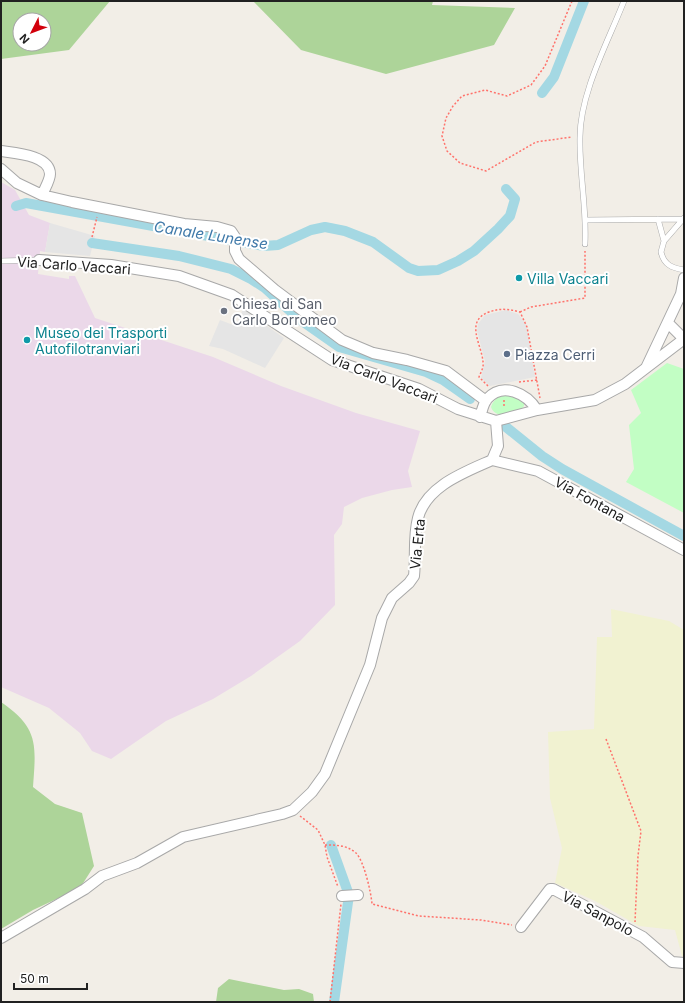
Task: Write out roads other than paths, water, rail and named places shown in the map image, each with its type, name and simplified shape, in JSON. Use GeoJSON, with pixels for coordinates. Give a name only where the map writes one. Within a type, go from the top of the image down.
{"type":"FeatureCollection","features":[{"type":"Feature","properties":{"kind":"street"},"geometry":{"type":"LineString","coordinates":[[1,151],[33,157],[45,163],[49,168],[50,176],[42,195]]}},
{"type":"Feature","properties":{"kind":"street"},"geometry":{"type":"LineString","coordinates":[[1,169],[17,183],[42,195],[184,224],[226,229],[233,232],[235,237],[235,250],[242,263],[321,327],[342,340],[373,353],[407,360],[446,371],[486,401]]}},
{"type":"Feature","properties":{"kind":"street","name":"Via Carlo Vaccari"},"geometry":{"type":"LineString","coordinates":[[39,260],[111,265],[178,276],[232,295],[332,360],[420,389],[458,409],[496,421]]}},
{"type":"Feature","properties":{"kind":"street"},"geometry":{"type":"LineString","coordinates":[[646,368],[681,294],[684,278]]}},
{"type":"Feature","properties":{"kind":"street"},"geometry":{"type":"LineString","coordinates":[[492,460],[498,446],[496,421],[540,410],[595,400],[616,390],[684,339],[668,323]]}},
{"type":"Feature","properties":{"kind":"street"},"geometry":{"type":"LineString","coordinates":[[480,417],[486,401],[492,395],[504,391],[517,392],[531,401],[540,410]]}},
{"type":"Feature","properties":{"kind":"street","name":"Via Fontana"},"geometry":{"type":"LineString","coordinates":[[492,460],[538,471],[684,550]]}},
{"type":"Feature","properties":{"kind":"street","name":"Via Erta"},"geometry":{"type":"LineString","coordinates":[[1,938],[85,889],[102,876],[137,863],[183,837],[282,814],[293,810],[312,792],[325,774],[370,665],[382,618],[392,598],[409,583],[414,576],[417,524],[424,504],[445,483],[492,460]]}},
{"type":"Feature","properties":{"kind":"street","name":"Via Sanpolo"},"geometry":{"type":"LineString","coordinates":[[521,927],[550,889],[553,889],[643,937],[672,962],[684,963]]}},
{"type":"Feature","properties":{"kind":"street"},"geometry":{"type":"LineString","coordinates":[[342,896],[358,895]]}},
{"type":"Feature","properties":{"kind":"lane"},"geometry":{"type":"LineString","coordinates":[[585,244],[586,220],[580,136],[584,101],[624,1]]}},
{"type":"Feature","properties":{"kind":"lane"},"geometry":{"type":"LineString","coordinates":[[586,220],[684,218]]}},
{"type":"Feature","properties":{"kind":"lane"},"geometry":{"type":"LineString","coordinates":[[684,218],[664,241],[661,252],[666,264],[674,268],[684,270]]}},
{"type":"Feature","properties":{"kind":"lane"},"geometry":{"type":"LineString","coordinates":[[658,219],[664,241]]}},
{"type":"Feature","properties":{"kind":"lane","name":"Via Carlo Vaccari"},"geometry":{"type":"LineString","coordinates":[[1,260],[39,260]]}},
{"type":"Feature","properties":{"kind":"waterway","name":"Canale Lunense"},"geometry":{"type":"LineString","coordinates":[[542,93],[554,77],[584,1]]}},
{"type":"Feature","properties":{"kind":"waterway","name":"Canale Lunense"},"geometry":{"type":"LineString","coordinates":[[16,206],[26,203],[264,246],[278,245],[311,230],[325,227],[345,231],[373,242],[409,268],[418,271],[438,270],[458,261],[474,251],[498,229],[510,216],[515,199],[506,189]]}},
{"type":"Feature","properties":{"kind":"waterway"},"geometry":{"type":"LineString","coordinates":[[92,243],[179,256],[231,269],[265,288],[299,319],[339,347],[426,372],[443,380],[470,399]]}},
{"type":"Feature","properties":{"kind":"waterway"},"geometry":{"type":"LineString","coordinates":[[506,427],[542,456],[562,469],[684,536]]}},
{"type":"Feature","properties":{"kind":"waterway","name":"Canale Lunense"},"geometry":{"type":"LineString","coordinates":[[331,845],[349,895],[334,1002]]}},
{"type":"Feature","properties":{"kind":"place","name":"Villa Vaccari"},"geometry":{"type":"Point","coordinates":[519,278]}},
{"type":"Feature","properties":{"kind":"place","name":"Chiesa di San Carlo Borromeo"},"geometry":{"type":"Point","coordinates":[224,311]}},
{"type":"Feature","properties":{"kind":"place","name":"Museo dei Trasporti Autofilotranviari"},"geometry":{"type":"Point","coordinates":[27,340]}},
{"type":"Feature","properties":{"kind":"place","name":"Piazza Cerri"},"geometry":{"type":"Point","coordinates":[507,354]}}]}
